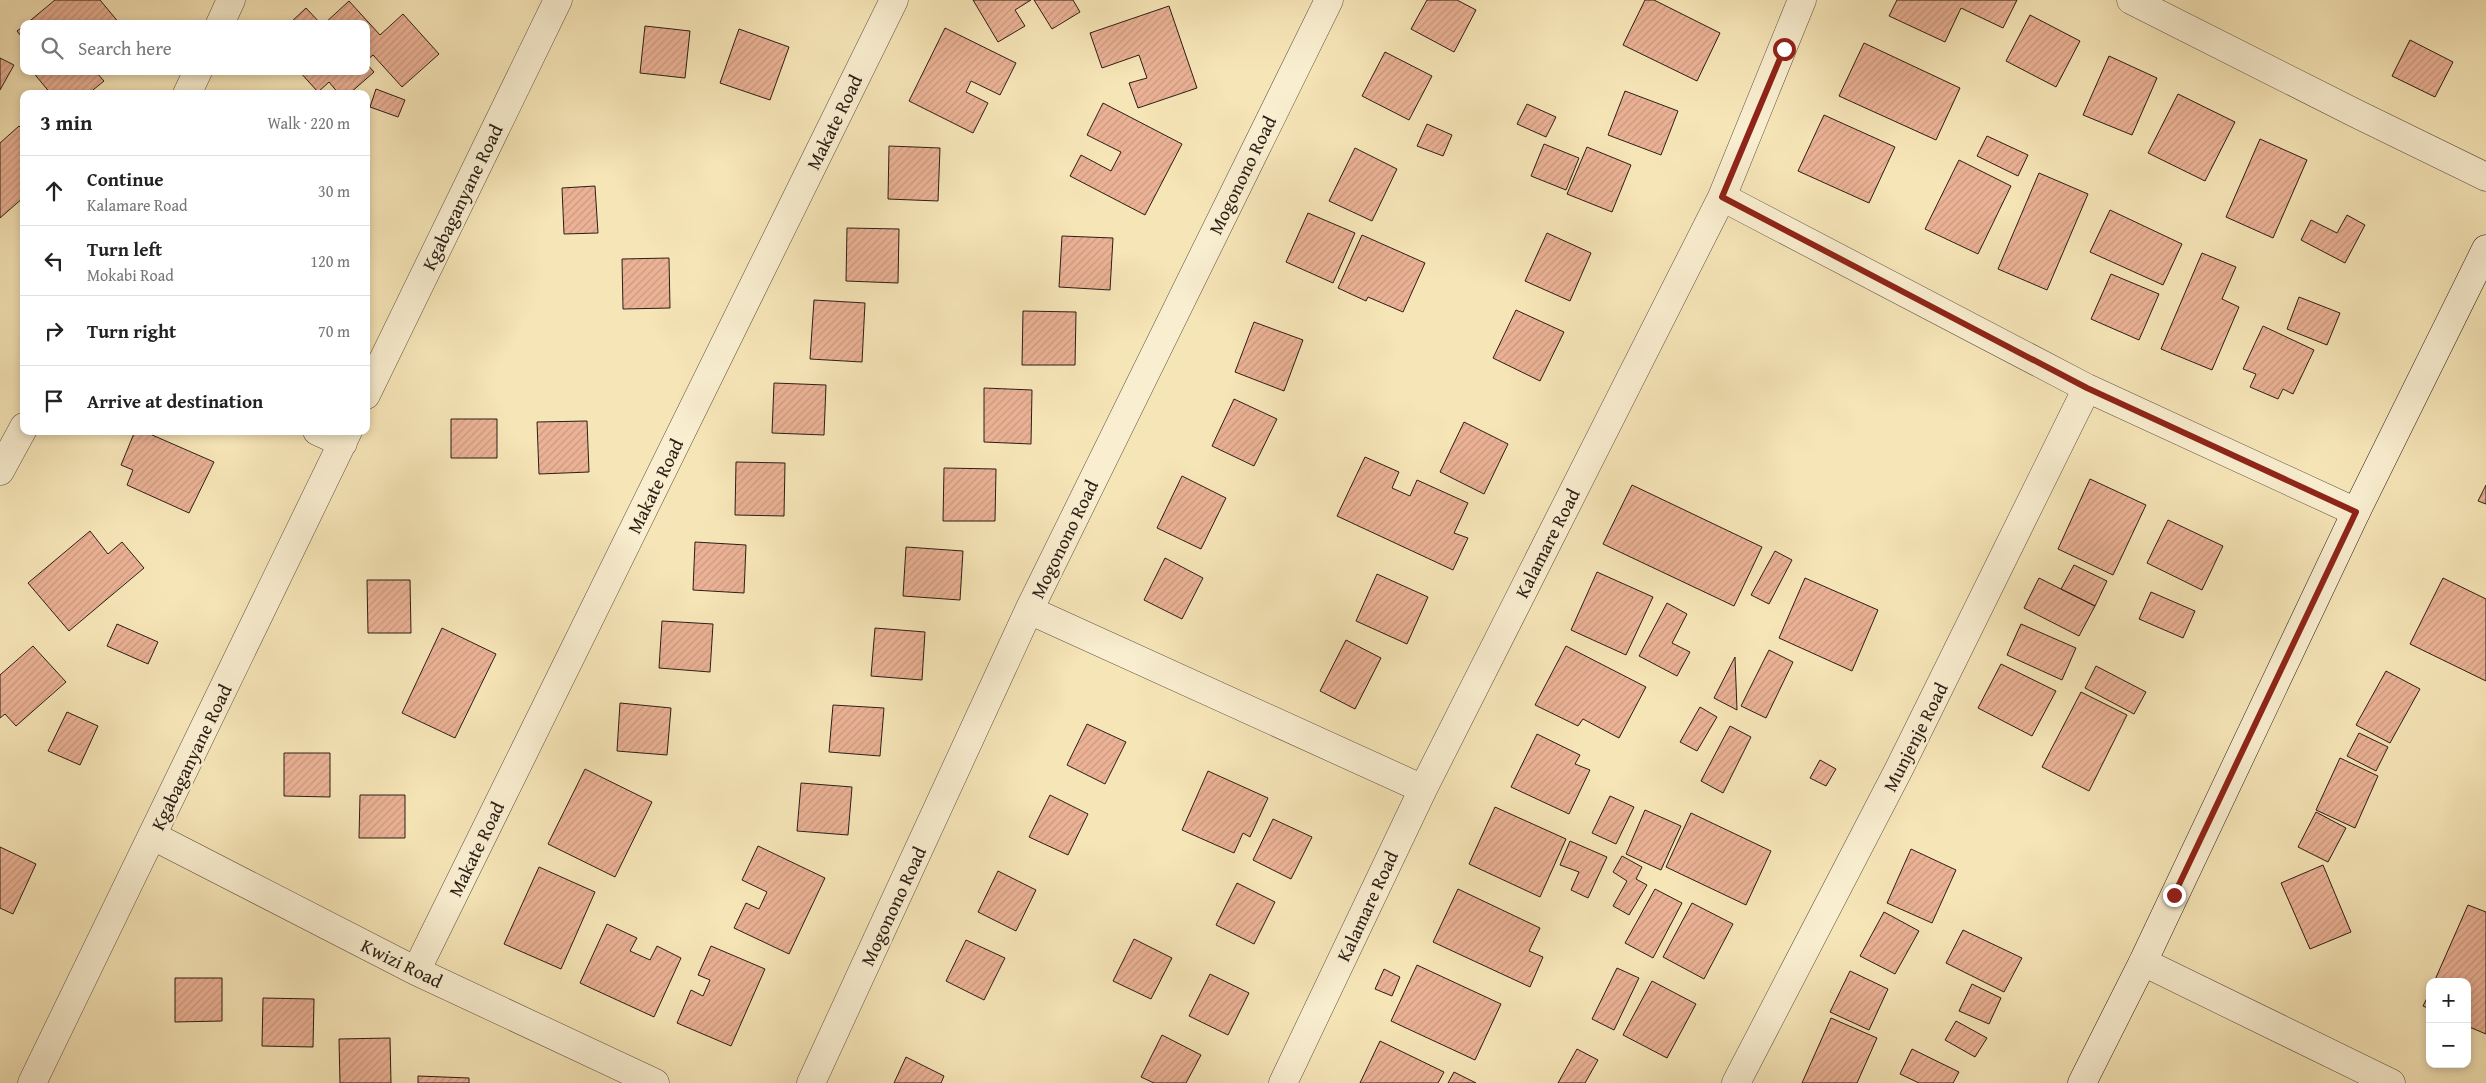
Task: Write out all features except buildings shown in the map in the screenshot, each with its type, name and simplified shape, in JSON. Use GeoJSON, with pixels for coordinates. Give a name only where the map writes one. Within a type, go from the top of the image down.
{"type":"FeatureCollection","features":[{"type":"Feature","properties":{"kind":"street"},"geometry":{"type":"LineString","coordinates":[[222,20],[231,0]]}},
{"type":"Feature","properties":{"kind":"street","name":"Kgabaganyane Road"},"geometry":{"type":"LineString","coordinates":[[370,387],[558,0]]}},
{"type":"Feature","properties":{"kind":"street","name":"Makate Road"},"geometry":{"type":"LineString","coordinates":[[416,971],[894,0]]}},
{"type":"Feature","properties":{"kind":"street","name":"Mogonono Road"},"geometry":{"type":"LineString","coordinates":[[811,1083],[1029,610],[1328,0]]}},
{"type":"Feature","properties":{"kind":"street","name":"Kalamare Road"},"geometry":{"type":"LineString","coordinates":[[1284,1083],[1423,789],[1722,197],[1802,0]]}},
{"type":"Feature","properties":{"kind":"street"},"geometry":{"type":"LineString","coordinates":[[2131,0],[2355,114],[2486,177]]}},
{"type":"Feature","properties":{"kind":"street"},"geometry":{"type":"LineString","coordinates":[[189,90],[196,75]]}},
{"type":"Feature","properties":{"kind":"street"},"geometry":{"type":"LineString","coordinates":[[1722,197],[2087,388],[2356,512]]}},
{"type":"Feature","properties":{"kind":"street"},"geometry":{"type":"LineString","coordinates":[[2082,1083],[2143,962],[2356,512],[2486,248]]}},
{"type":"Feature","properties":{"kind":"street","name":"Munjenje Road"},"geometry":{"type":"LineString","coordinates":[[1736,1083],[1900,767],[2087,388]]}},
{"type":"Feature","properties":{"kind":"street"},"geometry":{"type":"LineString","coordinates":[[0,471],[20,434]]}},
{"type":"Feature","properties":{"kind":"street","name":"Kgabaganyane Road"},"geometry":{"type":"LineString","coordinates":[[32,1083],[346,437]]}},
{"type":"Feature","properties":{"kind":"street"},"geometry":{"type":"LineString","coordinates":[[1029,610],[1423,789]]}},
{"type":"Feature","properties":{"kind":"street","name":"Kwizi Road"},"geometry":{"type":"LineString","coordinates":[[153,836],[416,971],[655,1083]]}},
{"type":"Feature","properties":{"kind":"street"},"geometry":{"type":"LineString","coordinates":[[2143,962],[2391,1083]]}},
{"type":"Feature","properties":{"kind":"route"},"geometry":{"type":"LineString","coordinates":[[1784,49],[1722,197],[2087,388],[2356,512],[2174,895]]}}]}
